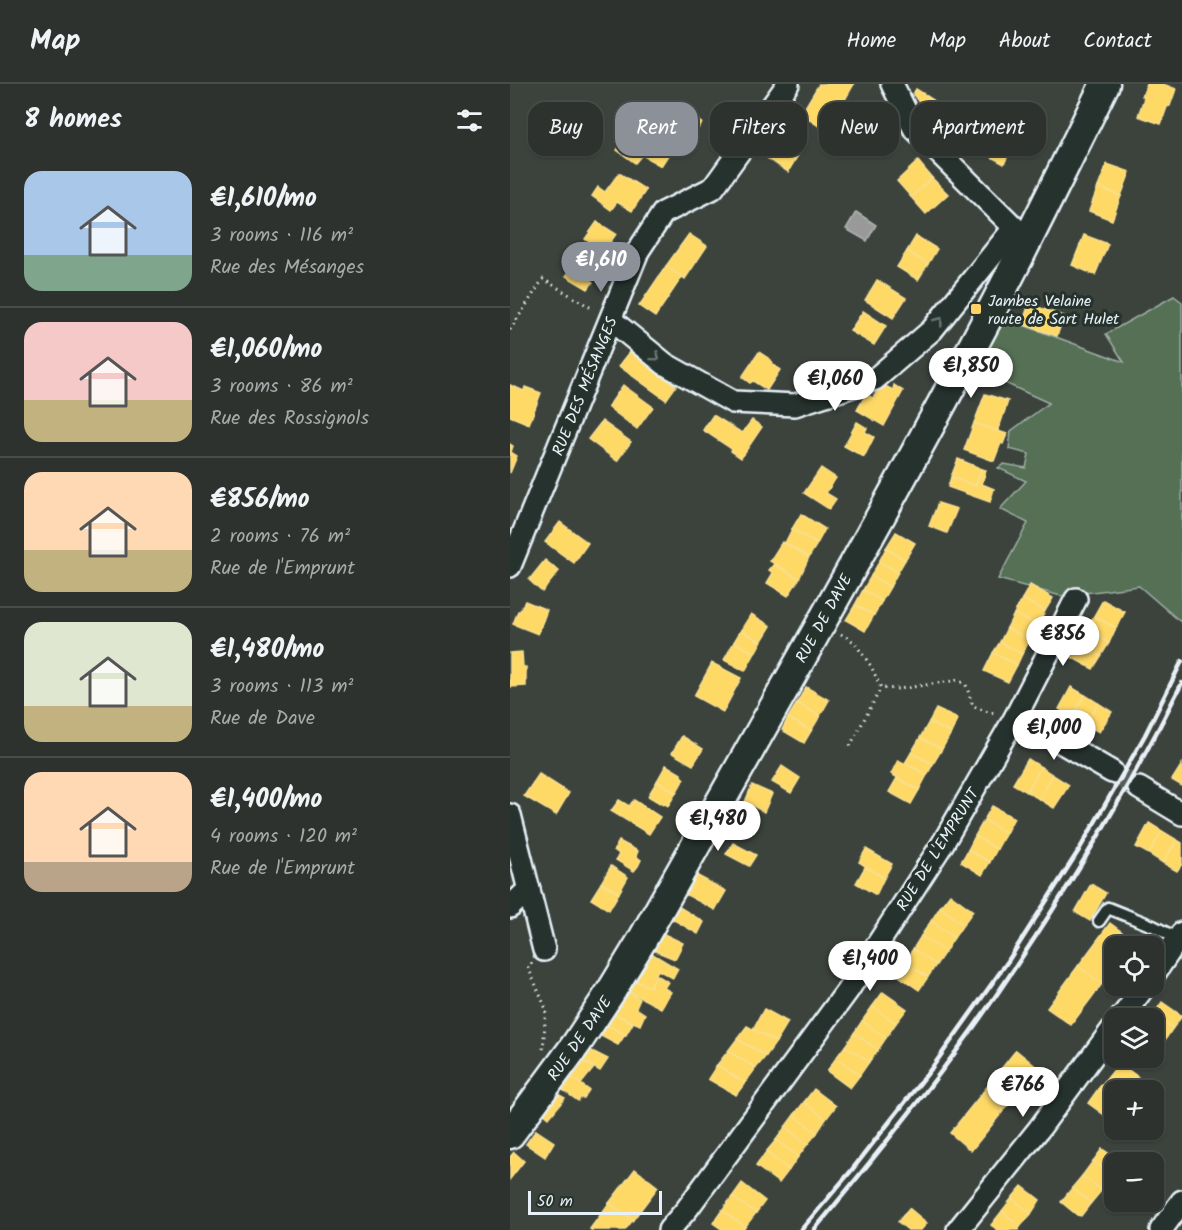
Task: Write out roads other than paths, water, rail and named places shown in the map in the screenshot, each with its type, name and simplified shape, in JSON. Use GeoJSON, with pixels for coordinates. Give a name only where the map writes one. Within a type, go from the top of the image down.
{"type":"FeatureCollection","features":[{"type":"Feature","properties":{"kind":"main road","name":"RUE DE DAVE"},"geometry":{"type":"LineString","coordinates":[[510,1134],[576,1043],[641,942],[961,369],[1021,234],[1105,84]]}},
{"type":"Feature","properties":{"kind":"street","name":"RUE DES MÉSANGES"},"geometry":{"type":"LineString","coordinates":[[510,566],[639,251],[663,213],[713,188],[788,84]]}},
{"type":"Feature","properties":{"kind":"street"},"geometry":{"type":"LineString","coordinates":[[611,320],[665,364],[733,402],[795,405],[875,378],[932,330],[1021,234],[914,128],[892,84]]}},
{"type":"Feature","properties":{"kind":"street","name":"RUE DE L'EMPRUNT"},"geometry":{"type":"LineString","coordinates":[[669,1230],[687,1209],[848,990],[943,843],[1016,716],[1076,599]]}},
{"type":"Feature","properties":{"kind":"street"},"geometry":{"type":"LineString","coordinates":[[1016,716],[1112,772]]}},
{"type":"Feature","properties":{"kind":"street"},"geometry":{"type":"LineString","coordinates":[[1139,789],[1182,814]]}},
{"type":"Feature","properties":{"kind":"street"},"geometry":{"type":"LineString","coordinates":[[510,815],[544,950]]}},
{"type":"Feature","properties":{"kind":"street"},"geometry":{"type":"LineString","coordinates":[[510,907],[529,889]]}},
{"type":"Feature","properties":{"kind":"street"},"geometry":{"type":"LineString","coordinates":[[1164,959],[1180,936]]}},
{"type":"Feature","properties":{"kind":"street"},"geometry":{"type":"LineString","coordinates":[[958,1230],[1039,1129],[1104,1041]]}},
{"type":"Feature","properties":{"kind":"street"},"geometry":{"type":"LineString","coordinates":[[1161,1230],[1182,1201]]}},
{"type":"Feature","properties":{"kind":"lane"},"geometry":{"type":"LineString","coordinates":[[1099,921],[1108,908],[1180,936]]}},
{"type":"Feature","properties":{"kind":"tunnel"},"geometry":{"type":"LineString","coordinates":[[1112,772],[1139,788]]}},
{"type":"Feature","properties":{"kind":"railway"},"geometry":{"type":"LineString","coordinates":[[801,1230],[851,1171],[931,1069],[1008,961],[1079,850],[1145,735],[1182,661]]}},
{"type":"Feature","properties":{"kind":"railway"},"geometry":{"type":"LineString","coordinates":[[814,1230],[919,1101],[1016,966],[1104,827],[1182,683]]}},
{"type":"Feature","properties":{"kind":"place","name":"Jambes Velaine route de Sart Hulet"},"geometry":{"type":"Point","coordinates":[976,309]}}]}
